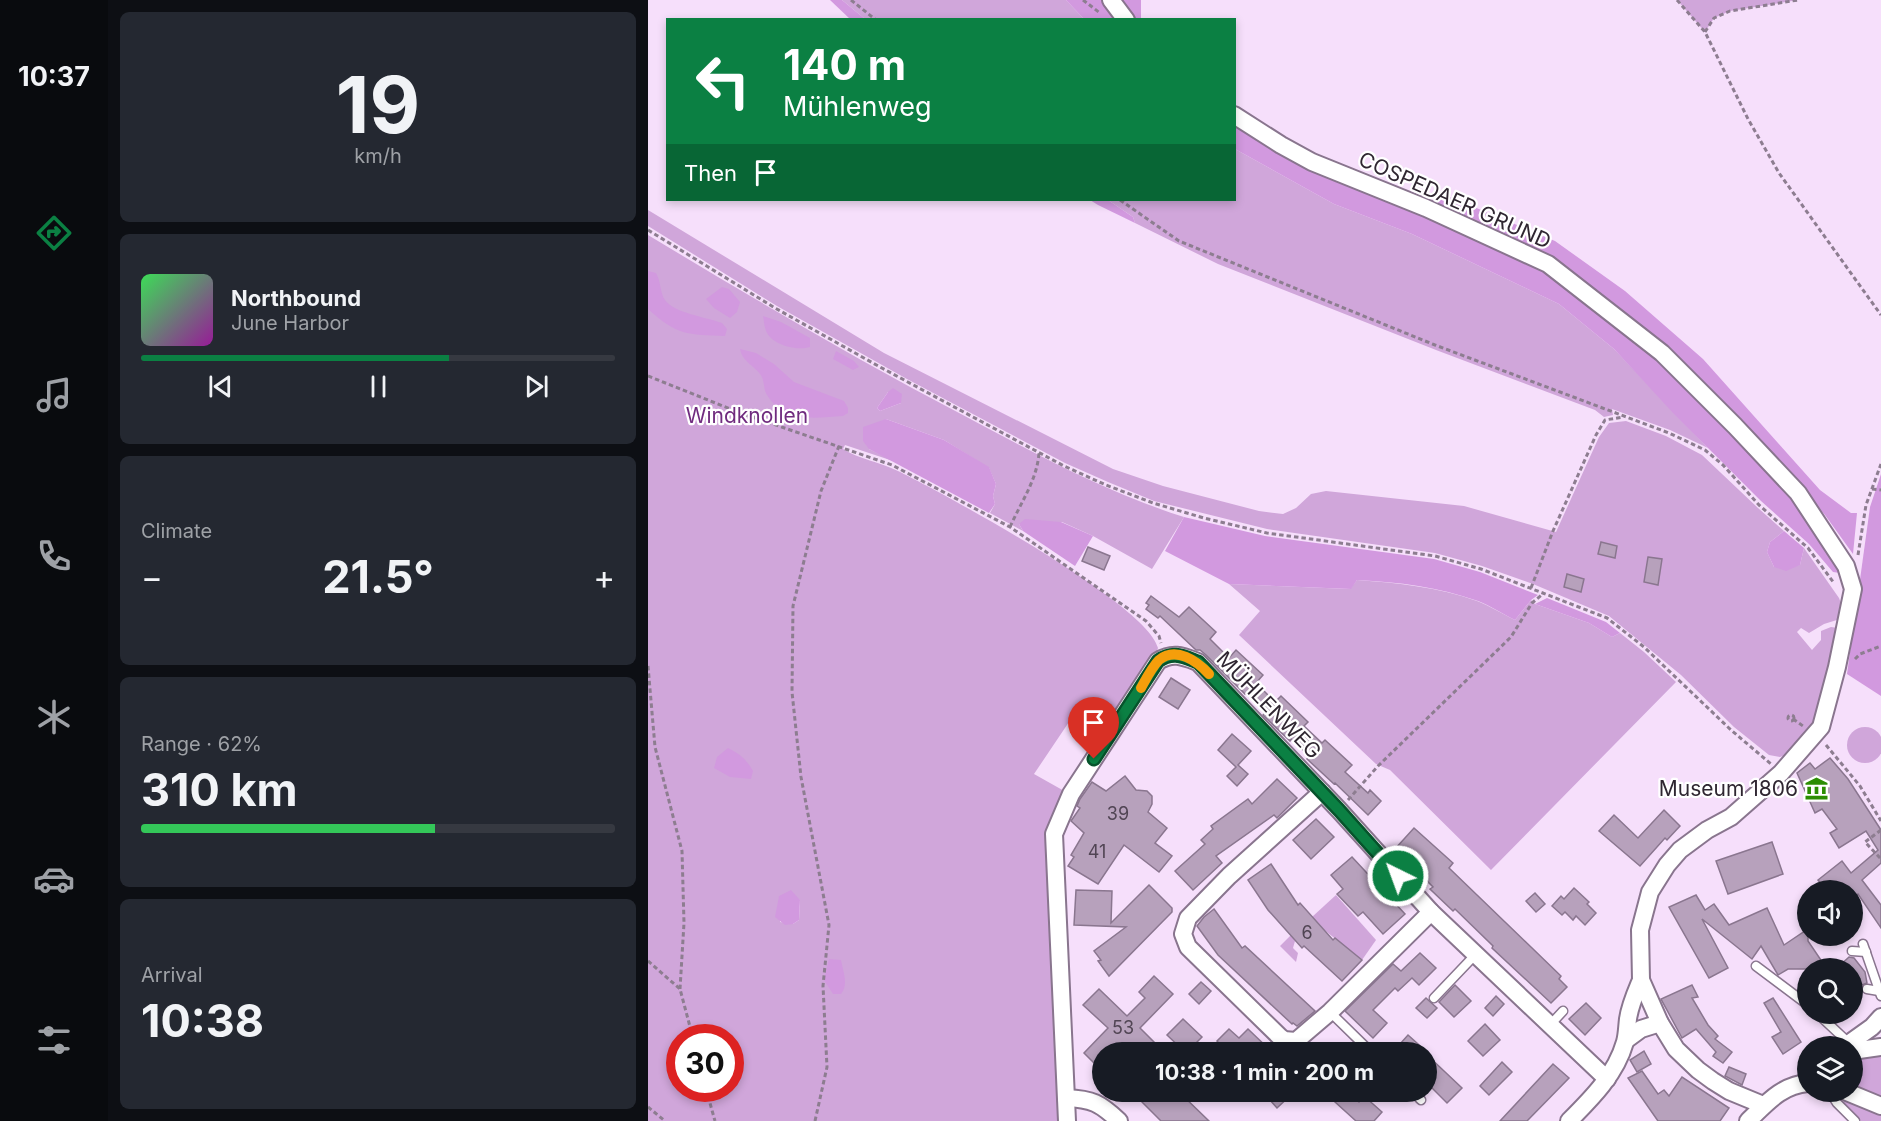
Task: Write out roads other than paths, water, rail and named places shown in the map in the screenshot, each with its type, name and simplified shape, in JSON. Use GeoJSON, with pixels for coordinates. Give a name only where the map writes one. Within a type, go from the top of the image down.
{"type":"FeatureCollection","features":[{"type":"Feature","properties":{"kind":"street"},"geometry":{"type":"LineString","coordinates":[[1106,7],[1123,18]]}},
{"type":"Feature","properties":{"kind":"street","name":"COSPEDAER GRUND"},"geometry":{"type":"LineString","coordinates":[[1236,116],[1312,162],[1426,208],[1548,264],[1662,353],[1798,493],[1846,566],[1851,596],[1837,667],[1821,727],[1781,773],[1731,817],[1707,830],[1680,850],[1667,865],[1650,892],[1642,918],[1640,930],[1641,980]]}},
{"type":"Feature","properties":{"kind":"street","name":"MÜHLENWEG"},"geometry":{"type":"LineString","coordinates":[[1066,1098],[1054,834],[1071,794],[1158,661],[1166,656],[1178,654],[1198,662],[1339,810],[1431,912],[1606,1079]]}},
{"type":"Feature","properties":{"kind":"street"},"geometry":{"type":"LineString","coordinates":[[1322,792],[1229,876],[1188,918],[1183,933],[1188,947],[1196,956],[1284,1040],[1296,1041],[1330,1012],[1431,912]]}},
{"type":"Feature","properties":{"kind":"street"},"geometry":{"type":"LineString","coordinates":[[1641,980],[1660,1023],[1676,1049],[1698,1070],[1729,1091],[1763,1105]]}},
{"type":"Feature","properties":{"kind":"street"},"geometry":{"type":"LineString","coordinates":[[1569,1121],[1606,1079],[1619,1059],[1626,1040],[1628,1017],[1641,980]]}},
{"type":"Feature","properties":{"kind":"street"},"geometry":{"type":"LineString","coordinates":[[1861,1036],[1881,1017]]}},
{"type":"Feature","properties":{"kind":"street"},"geometry":{"type":"LineString","coordinates":[[1626,1040],[1641,1029],[1660,1023]]}},
{"type":"Feature","properties":{"kind":"street"},"geometry":{"type":"LineString","coordinates":[[1863,1047],[1881,1047]]}},
{"type":"Feature","properties":{"kind":"street"},"geometry":{"type":"LineString","coordinates":[[1748,1121],[1774,1096],[1797,1084]]}},
{"type":"Feature","properties":{"kind":"street"},"geometry":{"type":"LineString","coordinates":[[1067,1121],[1066,1098],[1094,1102],[1105,1108],[1119,1121]]}},
{"type":"Feature","properties":{"kind":"street"},"geometry":{"type":"LineString","coordinates":[[1863,1099],[1881,1106]]}},
{"type":"Feature","properties":{"kind":"lane"},"geometry":{"type":"LineString","coordinates":[[1852,951],[1864,948],[1880,994]]}},
{"type":"Feature","properties":{"kind":"lane"},"geometry":{"type":"LineString","coordinates":[[1434,998],[1475,955]]}},
{"type":"Feature","properties":{"kind":"lane"},"geometry":{"type":"LineString","coordinates":[[1765,963],[1769,975]]}},
{"type":"Feature","properties":{"kind":"lane"},"geometry":{"type":"LineString","coordinates":[[1756,966],[1797,997]]}},
{"type":"Feature","properties":{"kind":"lane"},"geometry":{"type":"LineString","coordinates":[[1867,989],[1880,994]]}},
{"type":"Feature","properties":{"kind":"lane"},"geometry":{"type":"LineString","coordinates":[[1550,1026],[1563,1011]]}},
{"type":"Feature","properties":{"kind":"lane"},"geometry":{"type":"LineString","coordinates":[[1330,1012],[1361,1042]]}},
{"type":"Feature","properties":{"kind":"lane"},"geometry":{"type":"LineString","coordinates":[[1827,1024],[1839,1036]]}},
{"type":"Feature","properties":{"kind":"lane"},"geometry":{"type":"LineString","coordinates":[[1836,1102],[1855,1121]]}},
{"type":"Feature","properties":{"kind":"place","name":"Museum 1806"},"geometry":{"type":"Point","coordinates":[1816,788]}},
{"type":"Feature","properties":{"kind":"park label","name":"Windknollen"},"geometry":{"type":"Point","coordinates":[747,415]}}]}
